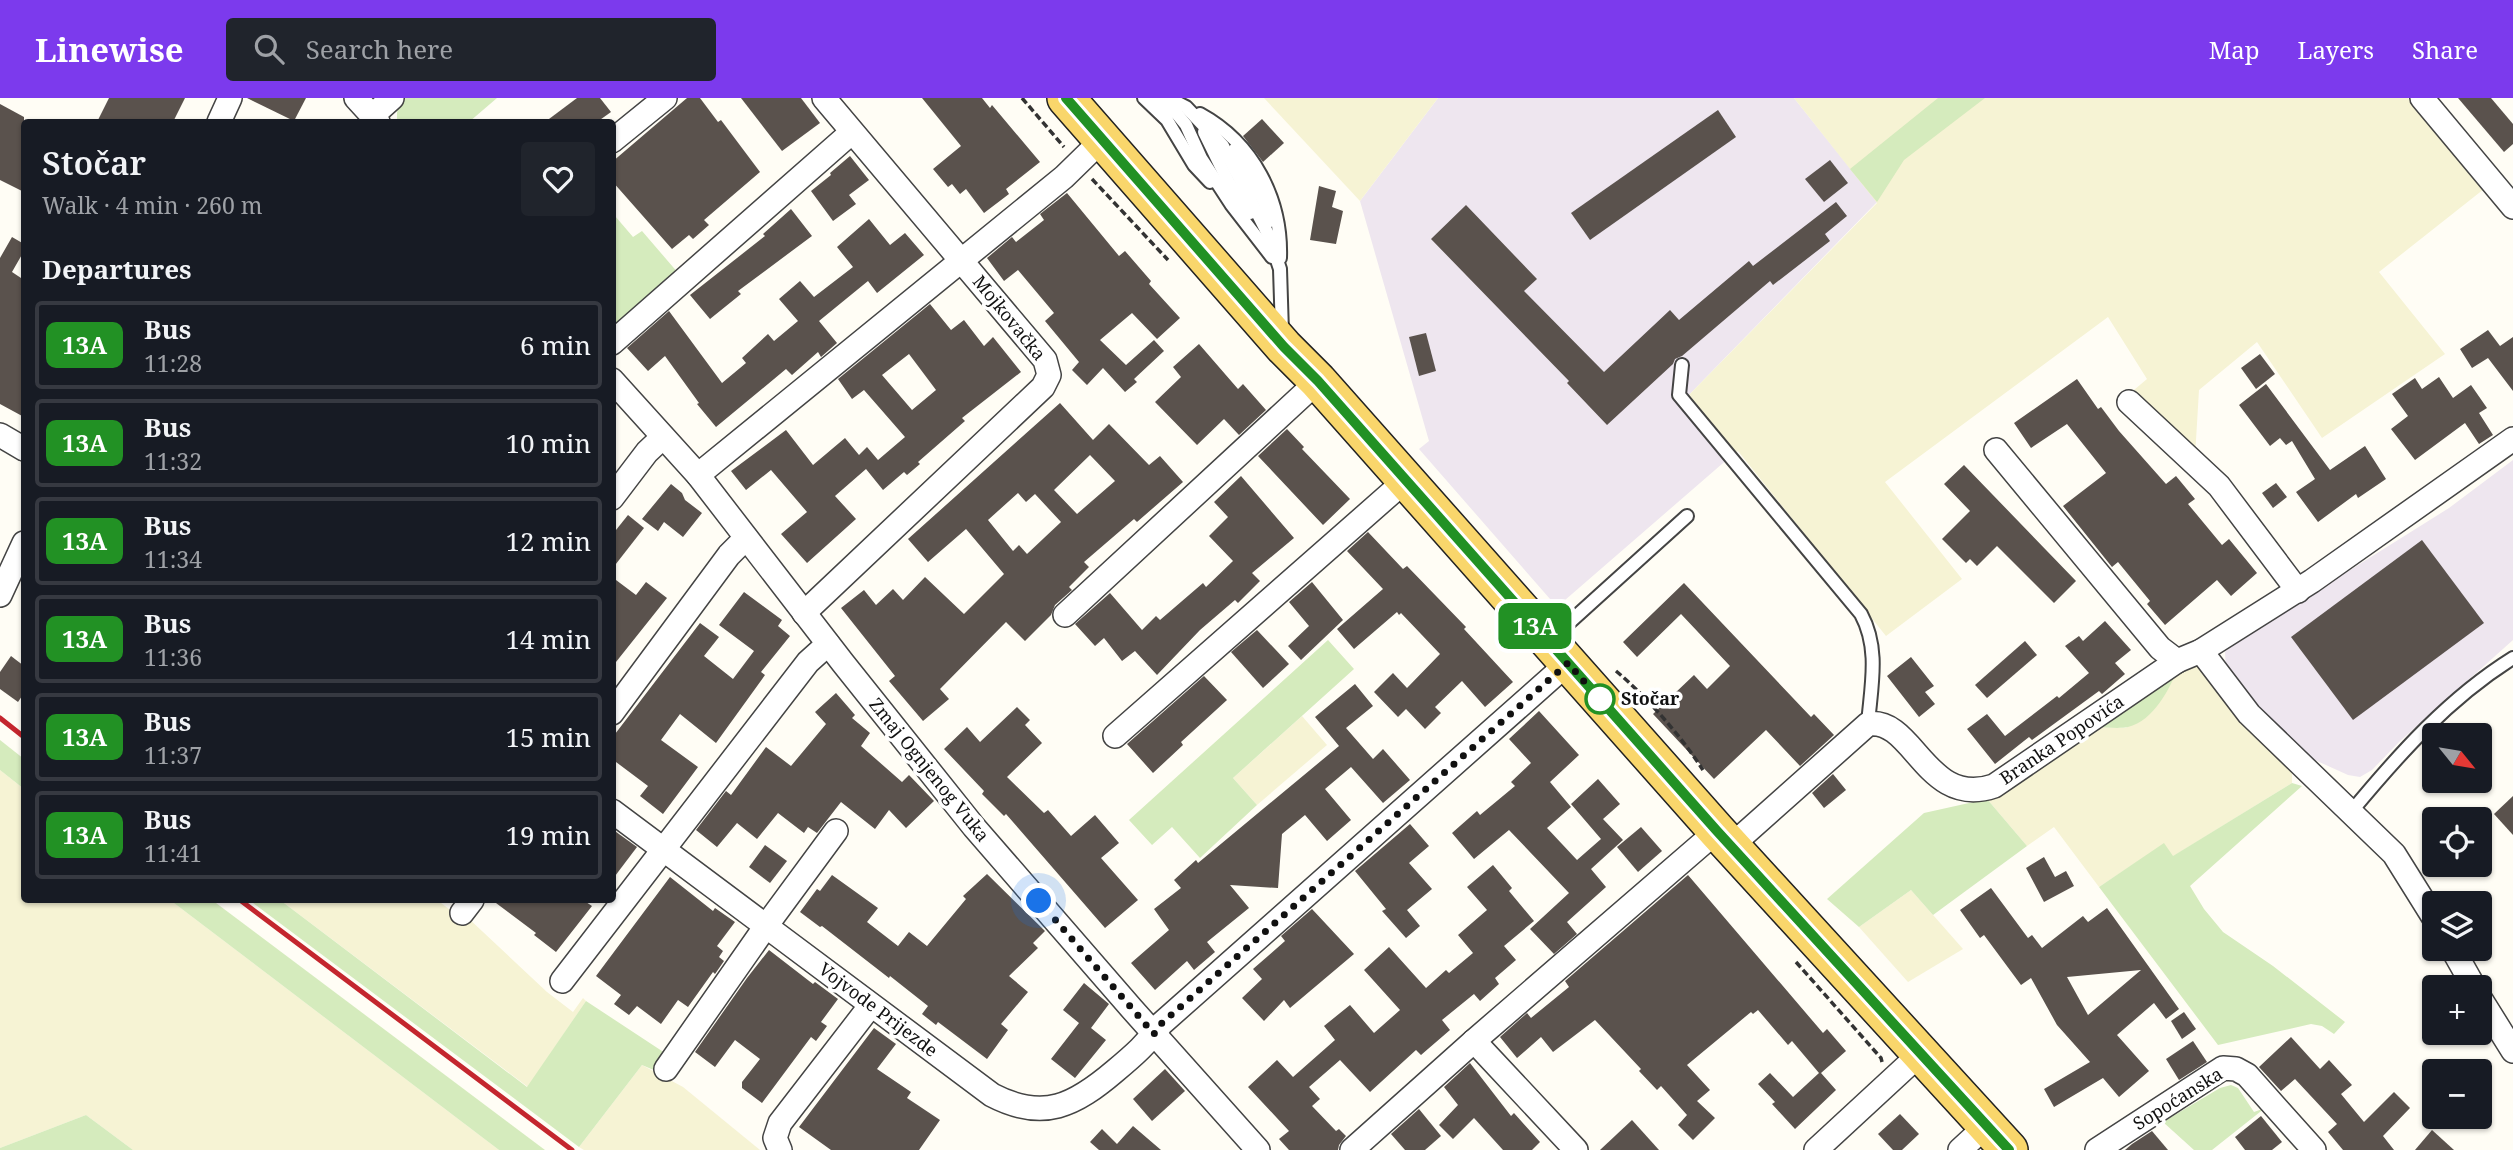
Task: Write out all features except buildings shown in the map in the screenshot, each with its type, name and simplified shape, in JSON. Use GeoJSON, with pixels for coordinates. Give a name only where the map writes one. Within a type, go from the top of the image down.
{"type":"FeatureCollection","features":[{"type":"Feature","properties":{"kind":"main road"},"geometry":{"type":"LineString","coordinates":[[1066,98],[1284,347],[1318,381],[1724,839],[1921,1054],[1985,1142]]}},
{"type":"Feature","properties":{"kind":"street"},"geometry":{"type":"LineString","coordinates":[[220,119],[230,98]]}},
{"type":"Feature","properties":{"kind":"street"},"geometry":{"type":"LineString","coordinates":[[356,98],[375,119],[393,98]]}},
{"type":"Feature","properties":{"kind":"street"},"geometry":{"type":"LineString","coordinates":[[616,138],[665,98]]}},
{"type":"Feature","properties":{"kind":"street","name":"Mojkovačka"},"geometry":{"type":"LineString","coordinates":[[804,613],[1046,381],[1049,367],[824,98]]}},
{"type":"Feature","properties":{"kind":"street"},"geometry":{"type":"LineString","coordinates":[[2422,98],[2513,207]]}},
{"type":"Feature","properties":{"kind":"street"},"geometry":{"type":"LineString","coordinates":[[616,339],[852,132]]}},
{"type":"Feature","properties":{"kind":"street"},"geometry":{"type":"LineString","coordinates":[[698,475],[1064,177],[1103,139]]}},
{"type":"Feature","properties":{"kind":"street"},"geometry":{"type":"LineString","coordinates":[[1065,615],[1318,381]]}},
{"type":"Feature","properties":{"kind":"street","name":"Zmaj Ognjenog Vuka"},"geometry":{"type":"LineString","coordinates":[[616,384],[698,475],[974,827],[1249,1146]]}},
{"type":"Feature","properties":{"kind":"street"},"geometry":{"type":"LineString","coordinates":[[2129,402],[2219,486],[2298,591]]}},
{"type":"Feature","properties":{"kind":"street"},"geometry":{"type":"LineString","coordinates":[[0,435],[21,447]]}},
{"type":"Feature","properties":{"kind":"street"},"geometry":{"type":"LineString","coordinates":[[616,493],[647,452],[663,437]]}},
{"type":"Feature","properties":{"kind":"street","name":"Branka Popovića"},"geometry":{"type":"LineString","coordinates":[[1868,724],[1877,722],[1889,726],[1935,774],[1949,783],[1961,788],[1984,789],[1994,786],[2177,662],[2201,651],[2298,591],[2513,439]]}},
{"type":"Feature","properties":{"kind":"street"},"geometry":{"type":"LineString","coordinates":[[1996,450],[2160,648],[2177,662]]}},
{"type":"Feature","properties":{"kind":"street"},"geometry":{"type":"LineString","coordinates":[[1115,736],[1406,480]]}},
{"type":"Feature","properties":{"kind":"street"},"geometry":{"type":"LineString","coordinates":[[616,708],[729,555],[746,538]]}},
{"type":"Feature","properties":{"kind":"street"},"geometry":{"type":"LineString","coordinates":[[0,595],[21,550]]}},
{"type":"Feature","properties":{"kind":"street"},"geometry":{"type":"LineString","coordinates":[[562,981],[808,663],[828,644]]}},
{"type":"Feature","properties":{"kind":"street"},"geometry":{"type":"LineString","coordinates":[[2201,651],[2249,714],[2395,855],[2422,899]]}},
{"type":"Feature","properties":{"kind":"street","name":"Vojvode Prijezde"},"geometry":{"type":"LineString","coordinates":[[616,814],[992,1095],[1005,1102],[1035,1108],[1066,1103],[1095,1090],[1144,1046],[1161,1024],[1558,652]]}},
{"type":"Feature","properties":{"kind":"street"},"geometry":{"type":"LineString","coordinates":[[1352,1150],[1474,1041],[1868,724]]}},
{"type":"Feature","properties":{"kind":"street"},"geometry":{"type":"LineString","coordinates":[[666,1069],[836,831]]}},
{"type":"Feature","properties":{"kind":"street"},"geometry":{"type":"LineString","coordinates":[[780,1150],[775,1138],[780,1123],[871,1005]]}},
{"type":"Feature","properties":{"kind":"street"},"geometry":{"type":"LineString","coordinates":[[2492,1017],[2513,1051]]}},
{"type":"Feature","properties":{"kind":"street"},"geometry":{"type":"LineString","coordinates":[[1474,1041],[1576,1150]]}},
{"type":"Feature","properties":{"kind":"street"},"geometry":{"type":"LineString","coordinates":[[1816,1150],[1921,1054]]}},
{"type":"Feature","properties":{"kind":"street","name":"Sopoćanska"},"geometry":{"type":"LineString","coordinates":[[2097,1150],[2223,1068],[2231,1067],[2247,1075],[2314,1150]]}},
{"type":"Feature","properties":{"kind":"lane"},"geometry":{"type":"LineString","coordinates":[[1144,98],[1167,120],[1194,165],[1231,204]]}},
{"type":"Feature","properties":{"kind":"lane"},"geometry":{"type":"LineString","coordinates":[[1156,98],[1177,114],[1186,125],[1200,158],[1280,269]]}},
{"type":"Feature","properties":{"kind":"lane"},"geometry":{"type":"LineString","coordinates":[[1168,98],[1221,126],[1257,167],[1273,199],[1281,238],[1284,347]]}},
{"type":"Feature","properties":{"kind":"lane"},"geometry":{"type":"LineString","coordinates":[[1186,107],[1223,146],[1269,236],[1280,269]]}},
{"type":"Feature","properties":{"kind":"lane"},"geometry":{"type":"LineString","coordinates":[[1682,365],[1679,395],[1861,614],[1869,628],[1873,643],[1873,674],[1868,724]]}},
{"type":"Feature","properties":{"kind":"lane"},"geometry":{"type":"LineString","coordinates":[[1558,652],[1687,516]]}},
{"type":"Feature","properties":{"kind":"lane"},"geometry":{"type":"LineString","coordinates":[[2350,812],[2444,709],[2481,678],[2513,658]]}},
{"type":"Feature","properties":{"kind":"shaded area"},"geometry":{"type":"Polygon","coordinates":[[[1264,98],[1438,98],[1360,201],[1264,98]]]}},
{"type":"Feature","properties":{"kind":"shaded area"},"geometry":{"type":"Polygon","coordinates":[[[1438,98],[1794,98],[1877,202],[1684,400],[1730,457],[1557,607],[1419,449],[1429,441],[1360,201],[1438,98]]]}},
{"type":"Feature","properties":{"kind":"shaded area"},"geometry":{"type":"Polygon","coordinates":[[[1794,98],[2408,98],[2484,189],[2379,272],[2445,354],[2322,438],[2257,342],[2199,390],[2195,457],[2128,395],[2147,379],[2108,317],[1885,482],[1962,579],[1886,636],[1738,451],[1730,457],[1684,400],[1877,203],[1794,98]]]}},
{"type":"Feature","properties":{"kind":"shaded area"},"geometry":{"type":"Polygon","coordinates":[[[2513,460],[2513,640],[2399,742],[2372,770],[2360,777],[2348,775],[2306,756],[2248,703],[2226,672],[2225,652],[2237,641],[2449,508],[2513,460]]]}},
{"type":"Feature","properties":{"kind":"shaded area"},"geometry":{"type":"Polygon","coordinates":[[[2199,665],[2292,769],[2292,783],[2172,857],[2164,844],[2099,887],[2054,827],[2027,846],[1987,799],[2095,727],[2126,728],[2179,666],[2199,665]]]}},
{"type":"Feature","properties":{"kind":"shaded area"},"geometry":{"type":"Polygon","coordinates":[[[1302,716],[1327,745],[1257,805],[1233,778],[1302,716]]]}},
{"type":"Feature","properties":{"kind":"shaded area"},"geometry":{"type":"Polygon","coordinates":[[[0,770],[21,787],[21,903],[174,903],[499,1150],[133,1150],[86,1115],[0,1148],[0,770]]]}},
{"type":"Feature","properties":{"kind":"shaded area"},"geometry":{"type":"Polygon","coordinates":[[[1911,890],[1963,949],[1908,982],[1859,927],[1911,890]]]}},
{"type":"Feature","properties":{"kind":"shaded area"},"geometry":{"type":"Polygon","coordinates":[[[284,903],[441,903],[453,912],[467,917],[547,992],[573,1012],[583,998],[586,1001],[528,1087],[284,903]]]}},
{"type":"Feature","properties":{"kind":"shaded area"},"geometry":{"type":"Polygon","coordinates":[[[642,1065],[683,1087],[760,1150],[584,1150],[579,1147],[642,1065]]]}},
{"type":"Feature","properties":{"kind":"green space"},"geometry":{"type":"Polygon","coordinates":[[[403,98],[497,98],[472,119],[397,119],[399,102],[403,98]]]}},
{"type":"Feature","properties":{"kind":"green space"},"geometry":{"type":"Polygon","coordinates":[[[1938,98],[1985,98],[1904,160],[1877,202],[1850,169],[1938,98]]]}},
{"type":"Feature","properties":{"kind":"green space"},"geometry":{"type":"Polygon","coordinates":[[[616,217],[633,237],[642,231],[679,274],[616,332],[616,217]]]}},
{"type":"Feature","properties":{"kind":"green space"},"geometry":{"type":"Polygon","coordinates":[[[1328,640],[1354,669],[1233,778],[1257,805],[1200,858],[1172,827],[1152,845],[1129,820],[1328,640]]]}},
{"type":"Feature","properties":{"kind":"green space"},"geometry":{"type":"Polygon","coordinates":[[[2179,666],[2166,693],[2146,718],[2128,727],[2095,727],[2179,666]]]}},
{"type":"Feature","properties":{"kind":"green space"},"geometry":{"type":"Polygon","coordinates":[[[0,740],[21,757],[21,787],[0,770],[0,740]]]}},
{"type":"Feature","properties":{"kind":"green space"},"geometry":{"type":"Polygon","coordinates":[[[2292,783],[2302,786],[2190,886],[2223,932],[2273,966],[2345,1022],[2334,1034],[2322,1026],[2311,1024],[2218,1045],[2099,887],[2164,843],[2173,856],[2292,783]]]}},
{"type":"Feature","properties":{"kind":"green space"},"geometry":{"type":"Polygon","coordinates":[[[1987,799],[2027,846],[1933,915],[1911,890],[1859,927],[1827,899],[1924,813],[1987,799]]]}},
{"type":"Feature","properties":{"kind":"green space"},"geometry":{"type":"Polygon","coordinates":[[[174,903],[216,903],[545,1150],[499,1150],[174,903]]]}},
{"type":"Feature","properties":{"kind":"green space"},"geometry":{"type":"Polygon","coordinates":[[[253,903],[284,903],[527,1087],[586,1001],[668,1055],[656,1071],[642,1065],[579,1147],[253,903]]]}},
{"type":"Feature","properties":{"kind":"green space"},"geometry":{"type":"Polygon","coordinates":[[[2231,1085],[2238,1088],[2254,1112],[2265,1108],[2212,1150],[2194,1150],[2163,1122],[2220,1088],[2231,1085]]]}},
{"type":"Feature","properties":{"kind":"green space"},"geometry":{"type":"Polygon","coordinates":[[[86,1115],[133,1150],[0,1150],[0,1148],[86,1115]]]}},
{"type":"Feature","properties":{"kind":"railway"},"geometry":{"type":"LineString","coordinates":[[0,718],[21,735]]}},
{"type":"Feature","properties":{"kind":"railway"},"geometry":{"type":"LineString","coordinates":[[244,903],[572,1150]]}},
{"type":"Feature","properties":{"kind":"bus line","name":"13A"},"geometry":{"type":"LineString","coordinates":[[1066,98],[1284,347],[1318,381],[1757,876],[2009,1150]]}},
{"type":"Feature","properties":{"kind":"place","name":"Stočar"},"geometry":{"type":"Point","coordinates":[1600,699]}},
{"type":"Feature","properties":{"kind":"route"},"geometry":{"type":"LineString","coordinates":[[1039,901],[1154,1034],[1161,1024],[1568,663],[1601,701],[1600,699]]}}]}
